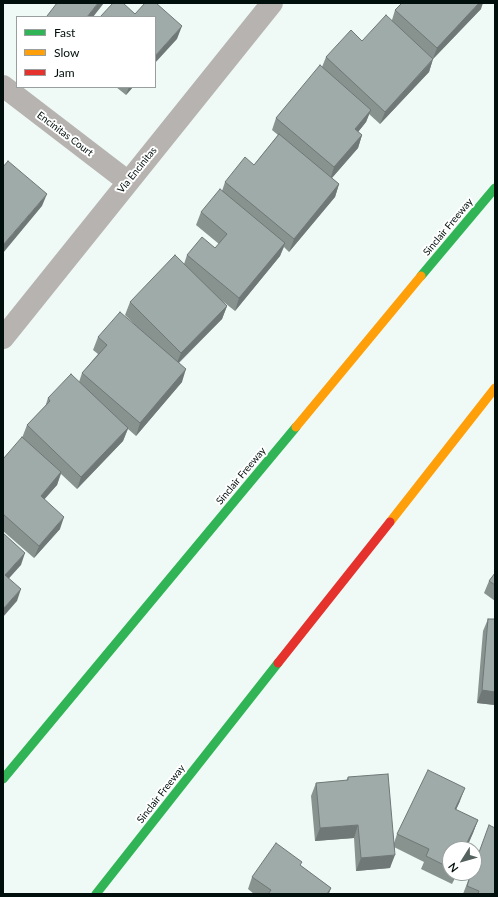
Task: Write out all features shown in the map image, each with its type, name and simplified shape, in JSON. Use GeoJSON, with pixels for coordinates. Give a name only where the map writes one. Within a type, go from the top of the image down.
{"type":"FeatureCollection","features":[{"type":"Feature","properties":{"kind":"highway","name":"Sinclair Freeway"},"geometry":{"type":"LineString","coordinates":[[3,779],[495,188]]}},
{"type":"Feature","properties":{"kind":"highway","name":"Sinclair Freeway"},"geometry":{"type":"LineString","coordinates":[[96,894],[495,388]]}},
{"type":"Feature","properties":{"kind":"street","name":"Via Encinitas"},"geometry":{"type":"LineString","coordinates":[[3,338],[127,181],[272,3]]}},
{"type":"Feature","properties":{"kind":"street","name":"Encinitas Court"},"geometry":{"type":"LineString","coordinates":[[3,86],[127,181]]}},
{"type":"Feature","properties":{"kind":"building"},"geometry":{"type":"Polygon","coordinates":[[[57,3],[98,3],[88,16],[47,16],[57,3]]]}},
{"type":"Feature","properties":{"kind":"building"},"geometry":{"type":"Polygon","coordinates":[[[113,3],[123,3],[135,14],[145,3],[156,3],[182,26],[156,55],[156,16],[101,16],[113,3]]]}},
{"type":"Feature","properties":{"kind":"building"},"geometry":{"type":"Polygon","coordinates":[[[402,3],[479,3],[437,48],[395,10],[402,3]]]}},
{"type":"Feature","properties":{"kind":"building"},"geometry":{"type":"Polygon","coordinates":[[[386,15],[433,59],[385,112],[326,57],[351,30],[362,41],[386,15]]]}},
{"type":"Feature","properties":{"kind":"building"},"geometry":{"type":"Polygon","coordinates":[[[320,65],[371,110],[355,129],[362,135],[334,167],[276,118],[320,65]]]}},
{"type":"Feature","properties":{"kind":"building"},"geometry":{"type":"Polygon","coordinates":[[[279,134],[339,184],[294,239],[225,182],[245,157],[254,165],[279,134]]]}},
{"type":"Feature","properties":{"kind":"building"},"geometry":{"type":"Polygon","coordinates":[[[8,161],[47,194],[3,245],[3,167],[8,161]]]}},
{"type":"Feature","properties":{"kind":"building"},"geometry":{"type":"Polygon","coordinates":[[[220,189],[285,243],[239,298],[187,255],[202,237],[215,248],[227,234],[201,212],[220,189]]]}},
{"type":"Feature","properties":{"kind":"building"},"geometry":{"type":"Polygon","coordinates":[[[175,255],[227,306],[181,353],[130,302],[175,255]]]}},
{"type":"Feature","properties":{"kind":"building"},"geometry":{"type":"Polygon","coordinates":[[[120,312],[186,369],[140,423],[82,373],[107,345],[98,337],[120,312]]]}},
{"type":"Feature","properties":{"kind":"building"},"geometry":{"type":"Polygon","coordinates":[[[71,374],[128,428],[81,477],[27,425],[50,401],[48,398],[71,374]]]}},
{"type":"Feature","properties":{"kind":"building"},"geometry":{"type":"Polygon","coordinates":[[[22,437],[61,472],[41,496],[64,517],[39,546],[3,514],[3,459],[22,437]]]}},
{"type":"Feature","properties":{"kind":"building"},"geometry":{"type":"Polygon","coordinates":[[[3,533],[25,553],[5,575],[21,589],[3,609],[3,533]]]}},
{"type":"Feature","properties":{"kind":"building"},"geometry":{"type":"Polygon","coordinates":[[[495,573],[495,585],[489,581],[495,573]]]}},
{"type":"Feature","properties":{"kind":"building"},"geometry":{"type":"Polygon","coordinates":[[[488,619],[495,619],[495,692],[482,690],[488,619]]]}},
{"type":"Feature","properties":{"kind":"building"},"geometry":{"type":"Polygon","coordinates":[[[428,770],[465,788],[455,809],[478,820],[468,841],[442,841],[442,864],[426,856],[429,849],[397,834],[428,770]]]}},
{"type":"Feature","properties":{"kind":"building"},"geometry":{"type":"Polygon","coordinates":[[[388,774],[395,855],[361,858],[358,825],[320,828],[316,783],[348,780],[348,777],[388,774]]]}},
{"type":"Feature","properties":{"kind":"building"},"geometry":{"type":"Polygon","coordinates":[[[489,825],[495,828],[495,894],[478,894],[479,891],[467,886],[469,881],[482,881],[482,844],[489,825]]]}},
{"type":"Feature","properties":{"kind":"building"},"geometry":{"type":"Polygon","coordinates":[[[276,843],[302,862],[300,865],[331,888],[327,894],[268,894],[271,890],[252,877],[276,843]]]}},
{"type":"Feature","properties":{"kind":"traffic: fast"},"geometry":{"type":"LineString","coordinates":[[421,276],[495,188]]}},
{"type":"Feature","properties":{"kind":"traffic: fast"},"geometry":{"type":"LineString","coordinates":[[3,779],[296,427]]}},
{"type":"Feature","properties":{"kind":"traffic: fast"},"geometry":{"type":"LineString","coordinates":[[96,894],[278,663]]}},
{"type":"Feature","properties":{"kind":"traffic: slow"},"geometry":{"type":"LineString","coordinates":[[296,427],[421,276]]}},
{"type":"Feature","properties":{"kind":"traffic: slow"},"geometry":{"type":"LineString","coordinates":[[390,522],[495,388]]}},
{"type":"Feature","properties":{"kind":"traffic: jam"},"geometry":{"type":"LineString","coordinates":[[278,663],[390,522]]}}]}
